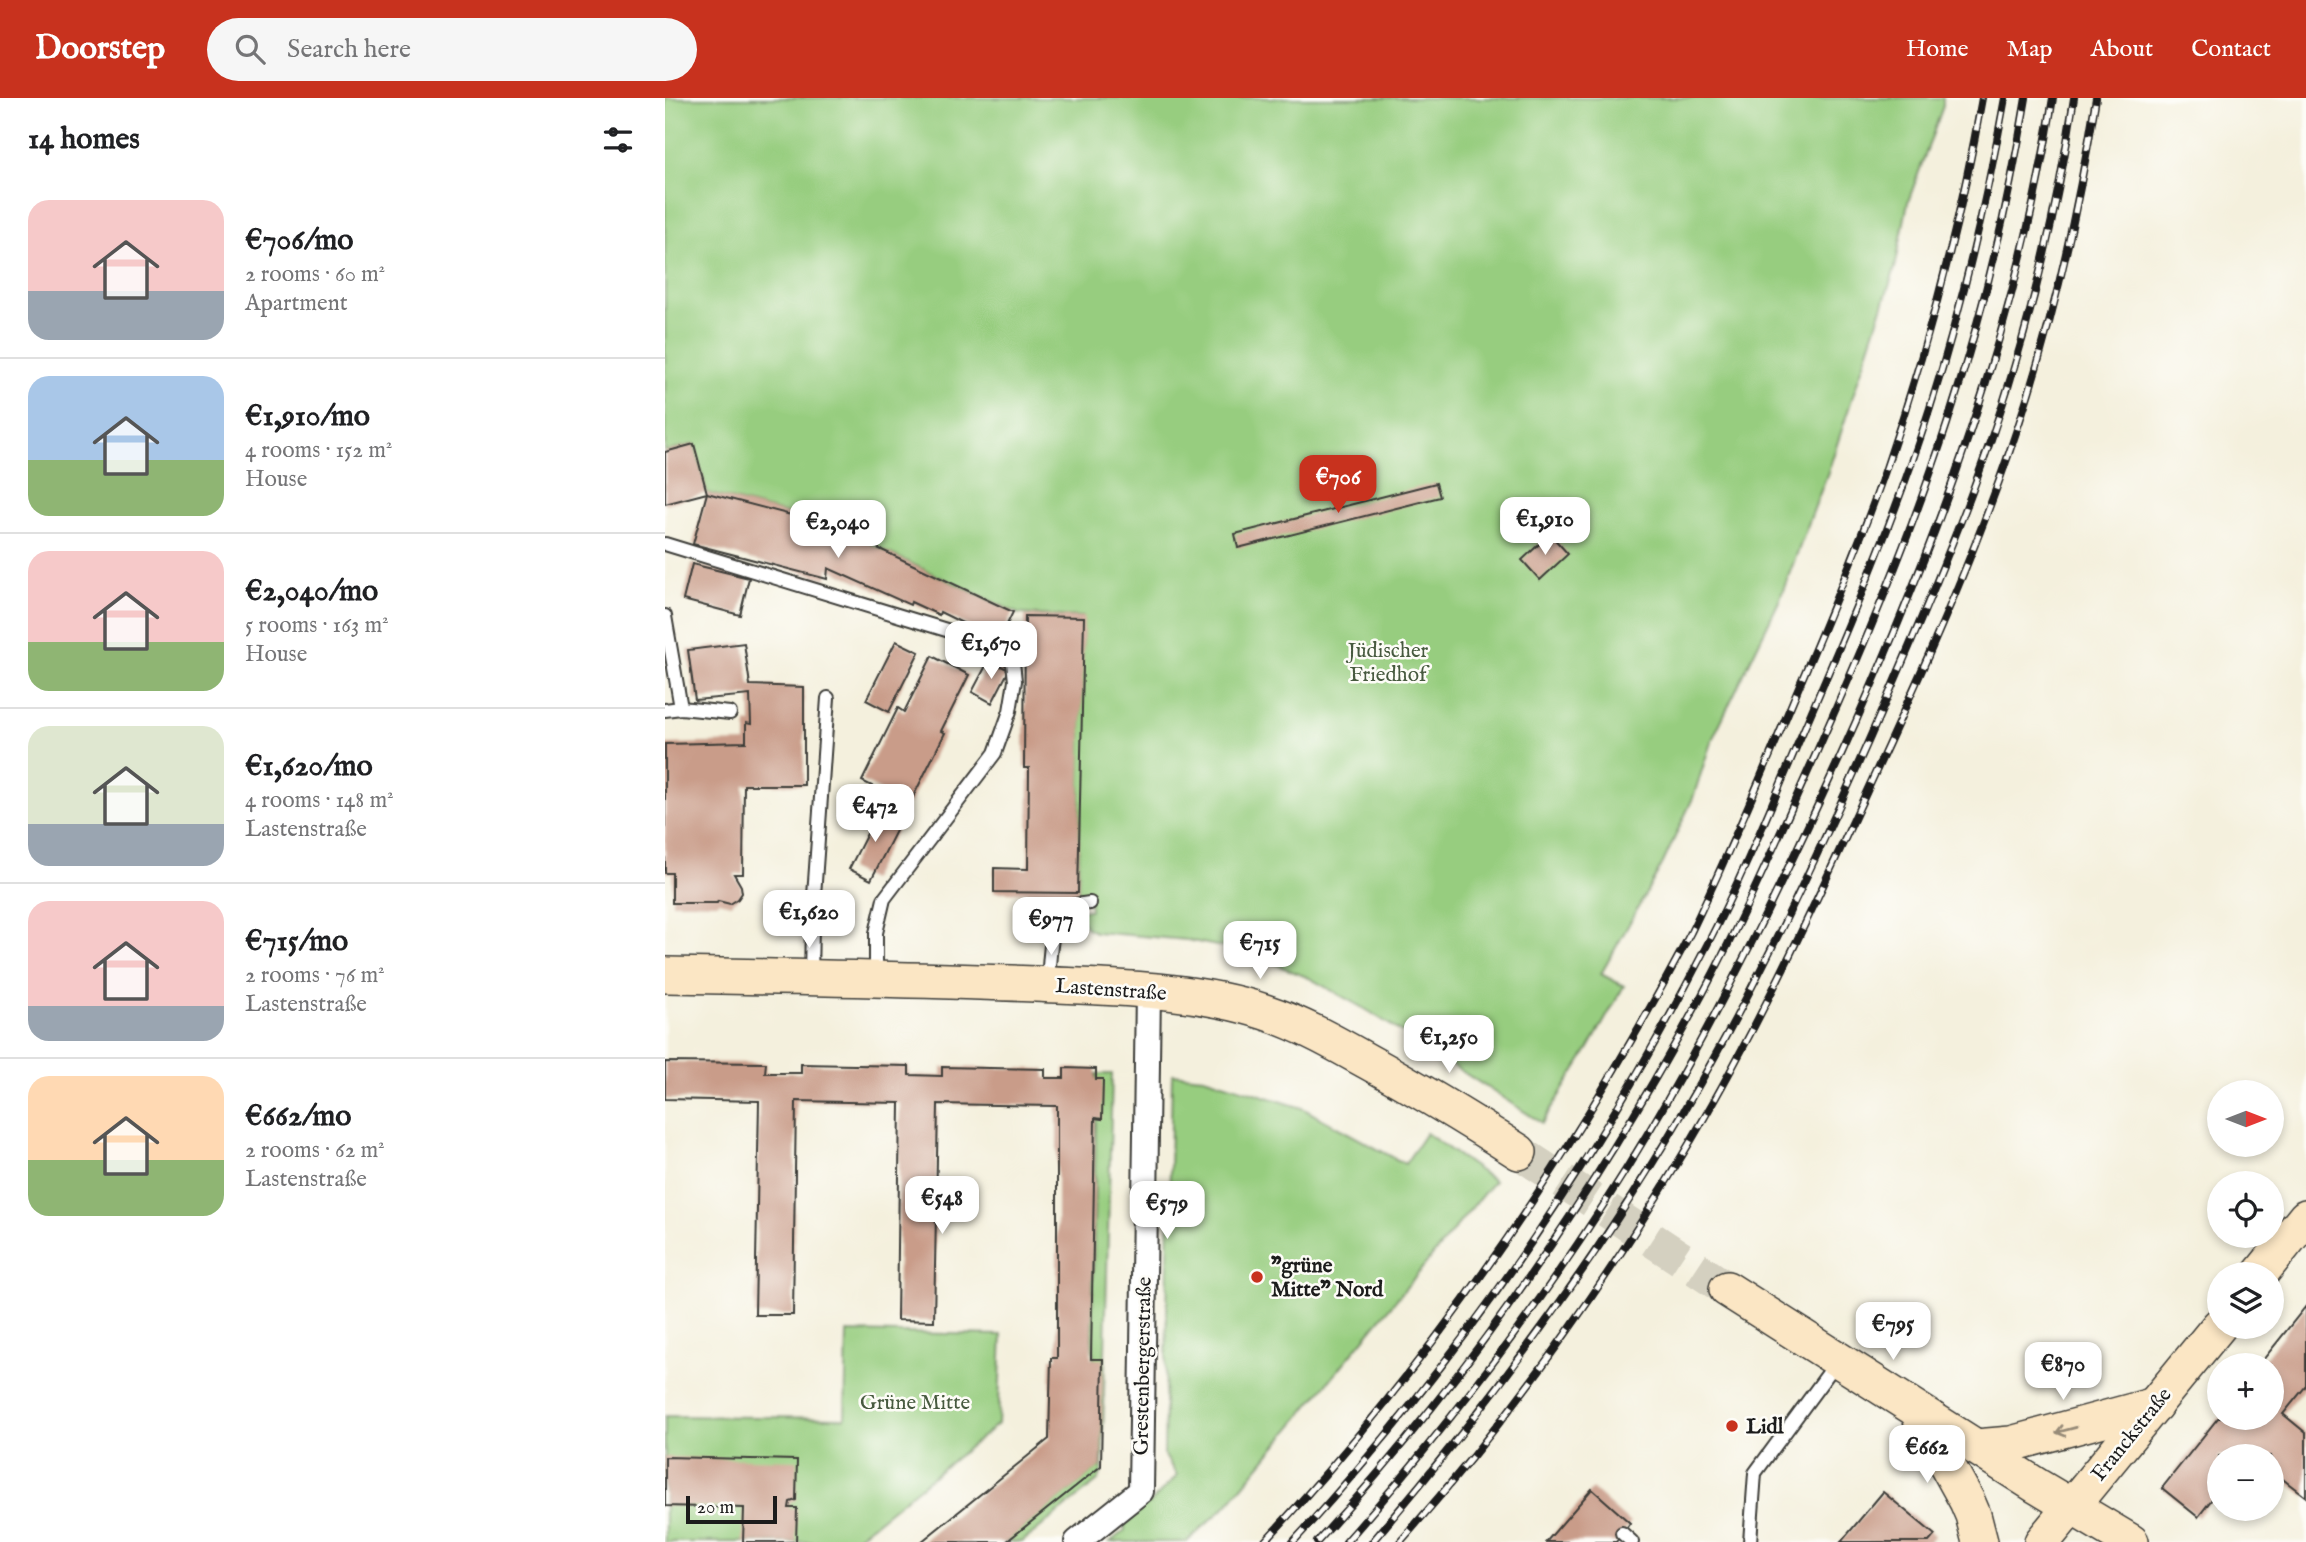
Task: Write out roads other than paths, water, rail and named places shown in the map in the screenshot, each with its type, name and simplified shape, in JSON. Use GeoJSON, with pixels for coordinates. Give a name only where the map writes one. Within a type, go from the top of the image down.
{"type":"FeatureCollection","features":[{"type":"Feature","properties":{"kind":"main road","name":"Lastenstraße"},"geometry":{"type":"LineString","coordinates":[[665,975],[876,978],[1047,985],[1148,991],[1228,1002],[1292,1022],[1447,1105],[1519,1152]]}},
{"type":"Feature","properties":{"kind":"main road"},"geometry":{"type":"LineString","coordinates":[[2270,1262],[2306,1217]]}},
{"type":"Feature","properties":{"kind":"main road"},"geometry":{"type":"LineString","coordinates":[[1727,1289],[2131,1542]]}},
{"type":"Feature","properties":{"kind":"main road","name":"Franckstraße"},"geometry":{"type":"LineString","coordinates":[[2042,1542],[2208,1339]]}},
{"type":"Feature","properties":{"kind":"main road"},"geometry":{"type":"LineString","coordinates":[[1976,1447],[2011,1444],[2155,1405]]}},
{"type":"Feature","properties":{"kind":"main road"},"geometry":{"type":"LineString","coordinates":[[1918,1411],[1967,1501],[1980,1542]]}},
{"type":"Feature","properties":{"kind":"street","name":"Grestenbergerstraße"},"geometry":{"type":"LineString","coordinates":[[1077,1542],[1140,1491],[1148,991]]}},
{"type":"Feature","properties":{"kind":"lane"},"geometry":{"type":"LineString","coordinates":[[665,544],[967,636],[1002,653],[1013,662],[1015,681],[1010,711],[995,753],[884,899],[876,933],[876,978]]}},
{"type":"Feature","properties":{"kind":"lane"},"geometry":{"type":"LineString","coordinates":[[665,616],[681,708]]}},
{"type":"Feature","properties":{"kind":"lane"},"geometry":{"type":"LineString","coordinates":[[811,978],[811,924],[828,698]]}},
{"type":"Feature","properties":{"kind":"lane"},"geometry":{"type":"LineString","coordinates":[[665,710],[681,708],[730,713]]}},
{"type":"Feature","properties":{"kind":"lane"},"geometry":{"type":"LineString","coordinates":[[1047,985],[1057,920],[1071,905],[1090,903]]}},
{"type":"Feature","properties":{"kind":"lane"},"geometry":{"type":"LineString","coordinates":[[1750,1542],[1755,1473],[1838,1360]]}},
{"type":"Feature","properties":{"kind":"tunnel"},"geometry":{"type":"LineString","coordinates":[[1519,1152],[1727,1289]]}},
{"type":"Feature","properties":{"kind":"railway"},"geometry":{"type":"LineString","coordinates":[[1264,1542],[1359,1434],[1490,1263],[1607,1082],[1691,932],[1747,809],[1822,631],[1885,471],[1941,286],[1982,98]]}},
{"type":"Feature","properties":{"kind":"railway"},"geometry":{"type":"LineString","coordinates":[[1293,1542],[1411,1404],[1520,1258],[1619,1104],[1721,917],[1843,638],[1917,447],[1963,293],[2005,98]]}},
{"type":"Feature","properties":{"kind":"railway"},"geometry":{"type":"LineString","coordinates":[[1317,1542],[1426,1415],[1526,1280],[1618,1140],[1702,995],[1732,937],[1850,675],[1902,551],[1933,467],[1983,303],[2011,180],[2026,98]]}},
{"type":"Feature","properties":{"kind":"railway"},"geometry":{"type":"LineString","coordinates":[[1346,1542],[1469,1394],[1583,1237],[1677,1083],[1773,898],[1840,757],[1909,597],[1969,435],[2018,269],[2053,98]]}},
{"type":"Feature","properties":{"kind":"railway"},"geometry":{"type":"LineString","coordinates":[[1372,1542],[1467,1427],[1599,1247],[1678,1121],[1783,926],[1907,651],[1951,546],[1989,444],[2020,347],[2046,248],[2074,98]]}},
{"type":"Feature","properties":{"kind":"railway"},"geometry":{"type":"LineString","coordinates":[[1400,1542],[1515,1403],[1619,1256],[1709,1110],[1802,930],[1934,644],[1994,494],[2040,356],[2059,283],[2076,209],[2096,98]]}},
{"type":"Feature","properties":{"kind":"place","name":"\"grüne Mitte\" Nord"},"geometry":{"type":"Point","coordinates":[1257,1277]}},
{"type":"Feature","properties":{"kind":"place","name":"Lidl"},"geometry":{"type":"Point","coordinates":[1732,1426]}},
{"type":"Feature","properties":{"kind":"park label","name":"Jüdischer Friedhof"},"geometry":{"type":"Point","coordinates":[1388,662]}},
{"type":"Feature","properties":{"kind":"park label","name":"Grüne Mitte"},"geometry":{"type":"Point","coordinates":[915,1402]}}]}
